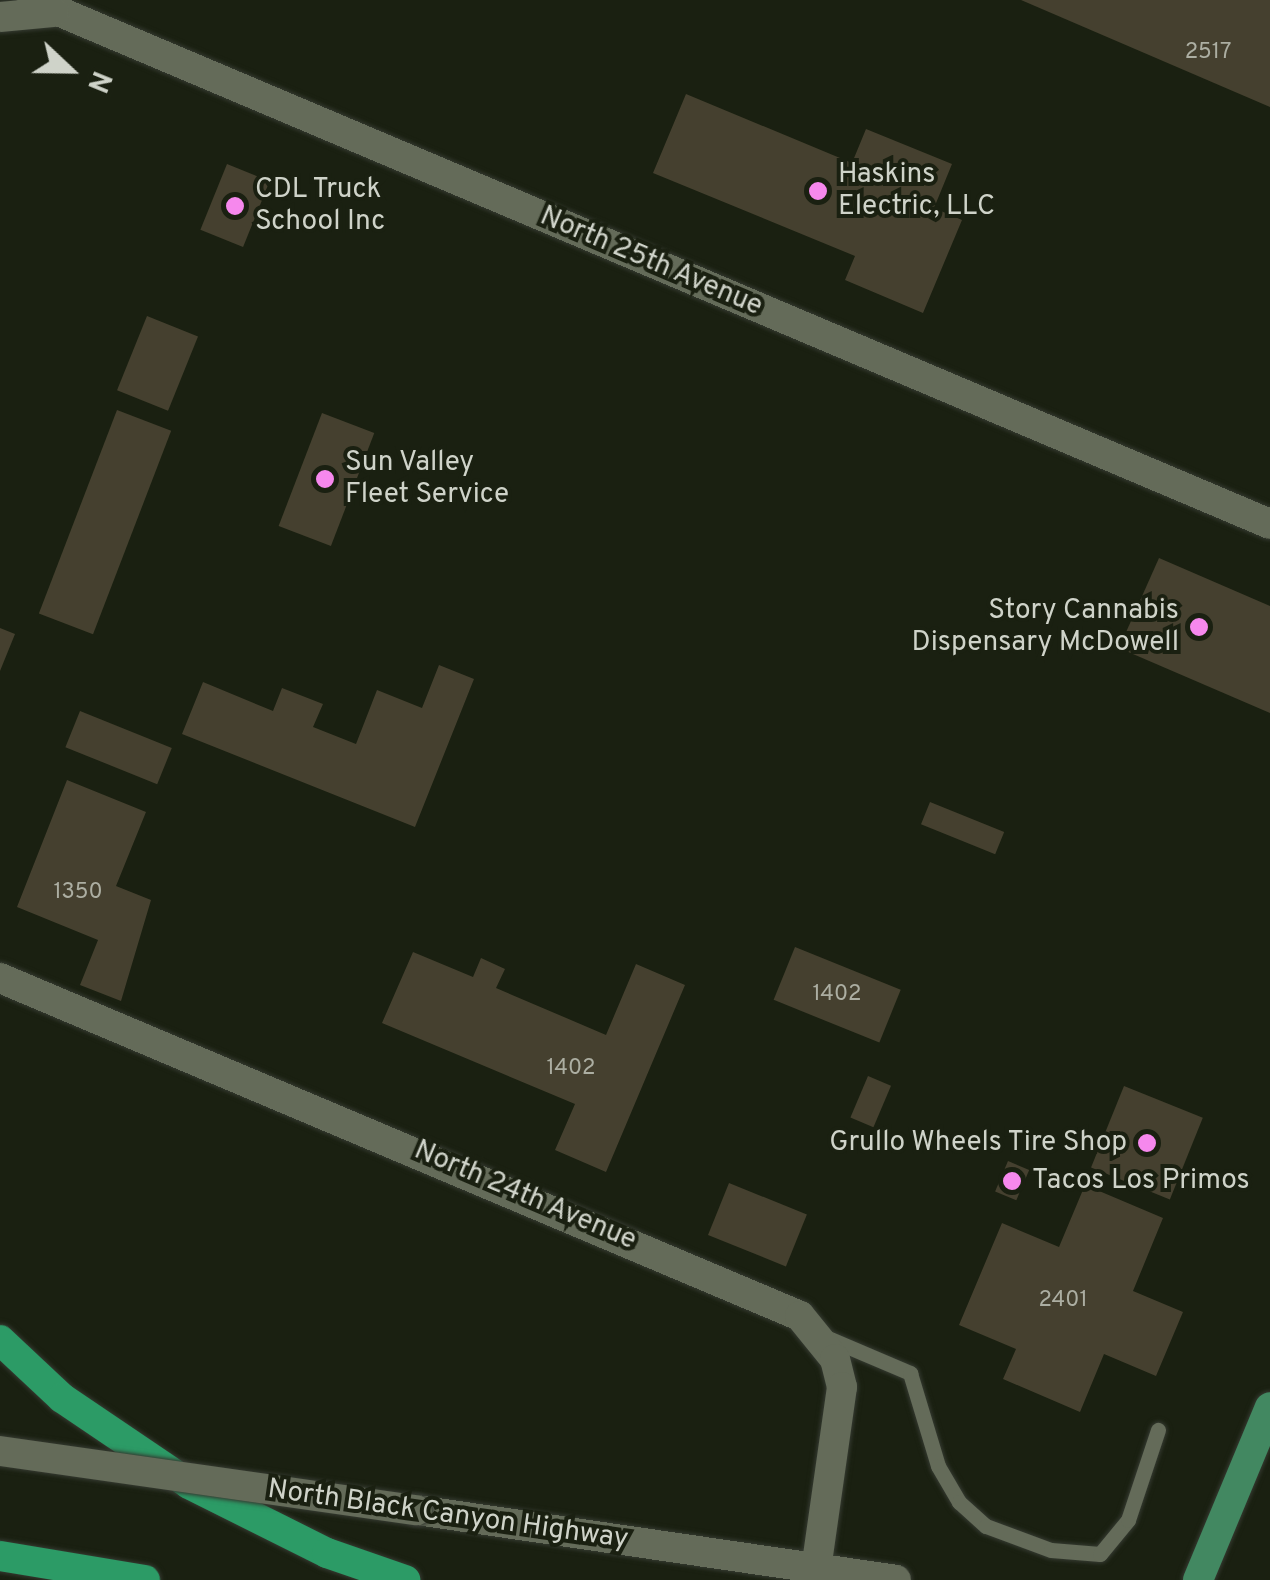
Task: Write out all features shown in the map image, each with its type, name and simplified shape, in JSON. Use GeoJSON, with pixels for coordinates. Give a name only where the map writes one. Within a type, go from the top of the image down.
{"type":"FeatureCollection","features":[{"type":"Feature","properties":{"kind":"highway"},"geometry":{"type":"LineString","coordinates":[[0,1340],[62,1398],[190,1484],[328,1554],[406,1580]]}},
{"type":"Feature","properties":{"kind":"highway"},"geometry":{"type":"LineString","coordinates":[[0,1556],[145,1580]]}},
{"type":"Feature","properties":{"kind":"main road"},"geometry":{"type":"LineString","coordinates":[[1198,1580],[1270,1407]]}},
{"type":"Feature","properties":{"kind":"street","name":"North 25th Avenue"},"geometry":{"type":"LineString","coordinates":[[32,0],[1270,524]]}},
{"type":"Feature","properties":{"kind":"street"},"geometry":{"type":"LineString","coordinates":[[0,17],[62,12]]}},
{"type":"Feature","properties":{"kind":"street","name":"North 24th Avenue"},"geometry":{"type":"LineString","coordinates":[[0,978],[775,1299],[820,1335],[842,1387],[816,1570]]}},
{"type":"Feature","properties":{"kind":"street","name":"North Black Canyon Highway"},"geometry":{"type":"LineString","coordinates":[[0,1451],[896,1580]]}},
{"type":"Feature","properties":{"kind":"lane"},"geometry":{"type":"LineString","coordinates":[[820,1335],[910,1373],[938,1466],[960,1502],[986,1526],[1051,1550],[1100,1554],[1128,1520],[1158,1430]]}},
{"type":"Feature","properties":{"kind":"building"},"geometry":{"type":"Polygon","coordinates":[[[1021,0],[1270,0],[1270,107],[1021,0]]]}},
{"type":"Feature","properties":{"kind":"building","name":"Haskins Electric, LLC"},"geometry":{"type":"Polygon","coordinates":[[[686,94],[852,163],[866,129],[952,164],[934,208],[962,220],[923,313],[845,280],[855,256],[653,173],[686,94]]]}},
{"type":"Feature","properties":{"kind":"building","name":"CDL Truck School Inc"},"geometry":{"type":"Polygon","coordinates":[[[227,164],[270,181],[243,247],[200,230],[227,164]]]}},
{"type":"Feature","properties":{"kind":"building"},"geometry":{"type":"Polygon","coordinates":[[[147,316],[198,337],[168,411],[117,390],[147,316]]]}},
{"type":"Feature","properties":{"kind":"building"},"geometry":{"type":"Polygon","coordinates":[[[117,410],[171,431],[93,634],[39,614],[117,410]]]}},
{"type":"Feature","properties":{"kind":"building","name":"Sun Valley Fleet Service"},"geometry":{"type":"Polygon","coordinates":[[[322,413],[374,433],[331,546],[279,526],[322,413]]]}},
{"type":"Feature","properties":{"kind":"building","name":"Story Cannabis Dispensary McDowell"},"geometry":{"type":"Polygon","coordinates":[[[1159,558],[1270,606],[1270,713],[1119,648],[1159,558]]]}},
{"type":"Feature","properties":{"kind":"building"},"geometry":{"type":"Polygon","coordinates":[[[0,628],[15,634],[0,671],[0,628]]]}},
{"type":"Feature","properties":{"kind":"building"},"geometry":{"type":"Polygon","coordinates":[[[439,665],[474,679],[415,827],[182,734],[203,682],[273,711],[282,688],[323,704],[313,727],[356,744],[377,690],[422,708],[439,665]]]}},
{"type":"Feature","properties":{"kind":"building"},"geometry":{"type":"Polygon","coordinates":[[[80,711],[172,748],[157,784],[65,747],[80,711]]]}},
{"type":"Feature","properties":{"kind":"building"},"geometry":{"type":"Polygon","coordinates":[[[67,780],[146,812],[116,886],[151,900],[121,1001],[80,985],[98,940],[17,907],[67,780]]]}},
{"type":"Feature","properties":{"kind":"building"},"geometry":{"type":"Polygon","coordinates":[[[930,802],[1004,832],[995,854],[921,824],[930,802]]]}},
{"type":"Feature","properties":{"kind":"building"},"geometry":{"type":"Polygon","coordinates":[[[795,947],[901,990],[879,1043],[774,1000],[795,947]]]}},
{"type":"Feature","properties":{"kind":"building"},"geometry":{"type":"Polygon","coordinates":[[[413,952],[473,977],[481,958],[505,969],[496,988],[606,1035],[636,964],[685,985],[606,1172],[555,1150],[575,1104],[382,1023],[413,952]]]}},
{"type":"Feature","properties":{"kind":"building"},"geometry":{"type":"Polygon","coordinates":[[[868,1076],[891,1086],[873,1127],[850,1117],[868,1076]]]}},
{"type":"Feature","properties":{"kind":"building","name":"Grullo Wheels Tire Shop"},"geometry":{"type":"Polygon","coordinates":[[[1124,1086],[1203,1118],[1170,1199],[1091,1168],[1124,1086]]]}},
{"type":"Feature","properties":{"kind":"building","name":"Tacos Los Primos"},"geometry":{"type":"Polygon","coordinates":[[[1008,1161],[1029,1170],[1016,1200],[995,1191],[1008,1161]]]}},
{"type":"Feature","properties":{"kind":"building"},"geometry":{"type":"Polygon","coordinates":[[[729,1183],[807,1214],[786,1266],[708,1235],[729,1183]]]}},
{"type":"Feature","properties":{"kind":"building"},"geometry":{"type":"Polygon","coordinates":[[[1085,1185],[1163,1218],[1133,1291],[1183,1312],[1156,1376],[1104,1354],[1080,1412],[1003,1379],[1016,1349],[959,1325],[1002,1223],[1059,1247],[1085,1185]]]}},
{"type":"Feature","properties":{"kind":"place","name":"Haskins Electric, LLC"},"geometry":{"type":"Point","coordinates":[818,191]}},
{"type":"Feature","properties":{"kind":"place","name":"CDL Truck School Inc"},"geometry":{"type":"Point","coordinates":[235,206]}},
{"type":"Feature","properties":{"kind":"place","name":"Sun Valley Fleet Service"},"geometry":{"type":"Point","coordinates":[325,479]}},
{"type":"Feature","properties":{"kind":"place","name":"Story Cannabis Dispensary McDowell"},"geometry":{"type":"Point","coordinates":[1199,627]}},
{"type":"Feature","properties":{"kind":"place","name":"Grullo Wheels Tire Shop"},"geometry":{"type":"Point","coordinates":[1147,1143]}},
{"type":"Feature","properties":{"kind":"place","name":"Tacos Los Primos"},"geometry":{"type":"Point","coordinates":[1012,1181]}}]}
